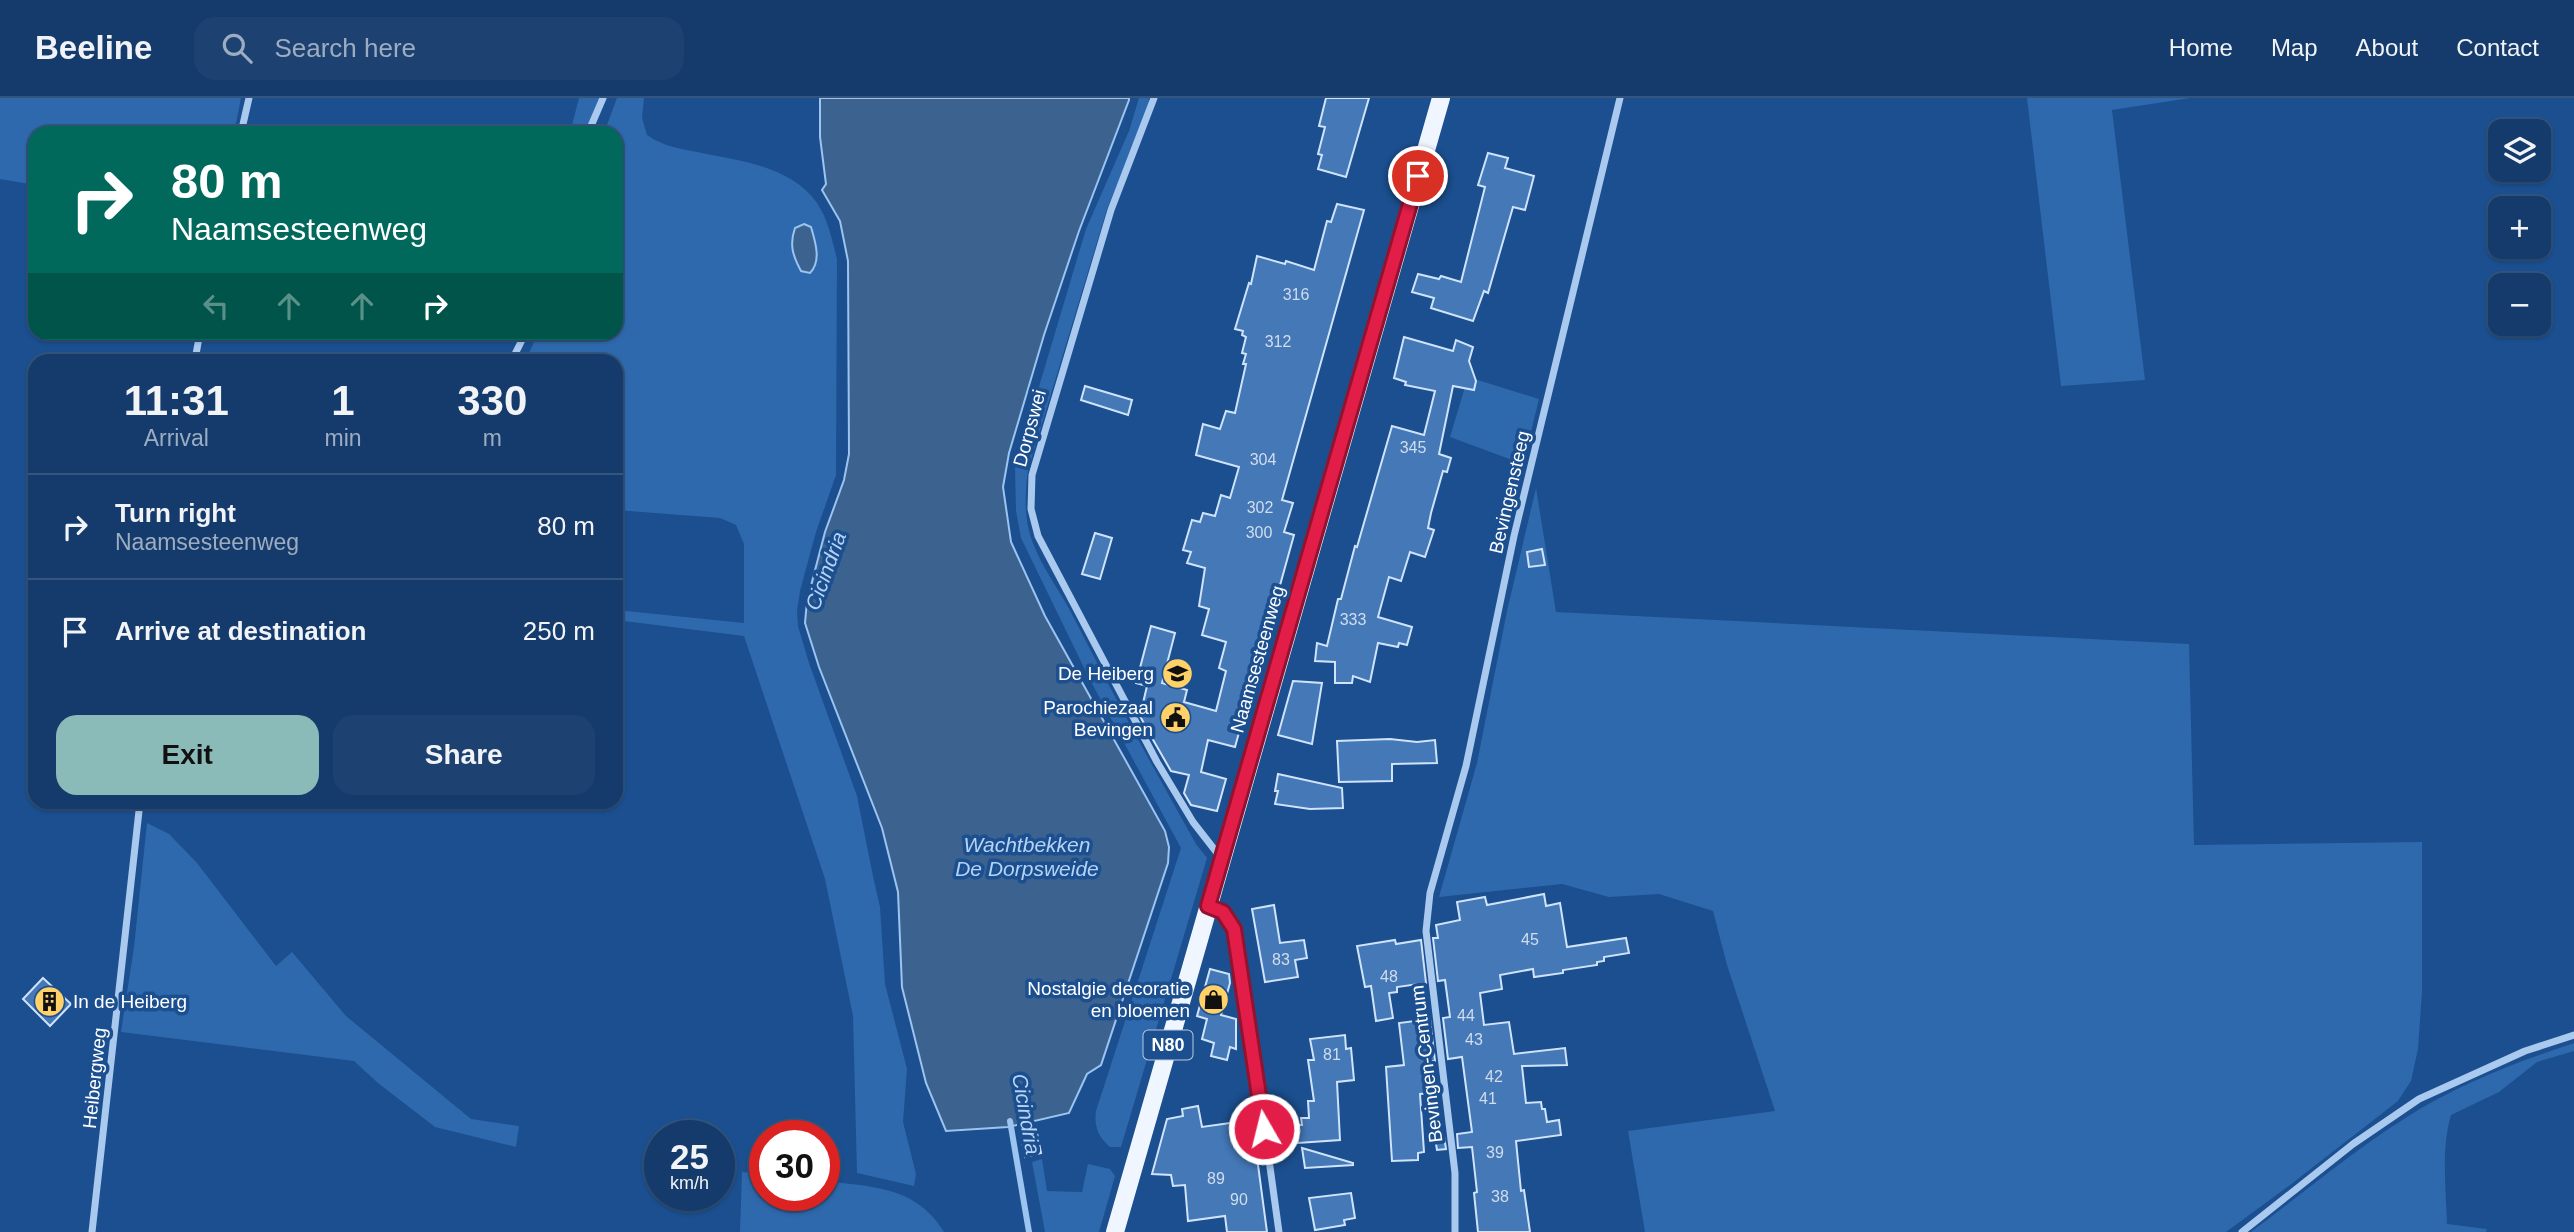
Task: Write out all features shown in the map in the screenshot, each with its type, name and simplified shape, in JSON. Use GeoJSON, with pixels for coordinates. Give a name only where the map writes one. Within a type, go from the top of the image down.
{"type":"FeatureCollection","features":[{"type":"Feature","properties":{"kind":"main road","name":"Naamsesteenweg"},"geometry":{"type":"LineString","coordinates":[[1115,1232],[1441,98]]}},
{"type":"Feature","properties":{"kind":"street"},"geometry":{"type":"LineString","coordinates":[[242,126],[249,98]]}},
{"type":"Feature","properties":{"kind":"street"},"geometry":{"type":"LineString","coordinates":[[591,126],[603,98]]}},
{"type":"Feature","properties":{"kind":"street","name":"Dorpswei"},"geometry":{"type":"LineString","coordinates":[[1154,98],[1111,210],[1079,313],[1032,475],[1031,509],[1038,536],[1157,762],[1193,822],[1222,859]]}},
{"type":"Feature","properties":{"kind":"street","name":"Bevingensteeg"},"geometry":{"type":"LineString","coordinates":[[1430,892],[1466,766],[1514,536],[1620,98]]}},
{"type":"Feature","properties":{"kind":"street","name":"Heibergweg"},"geometry":{"type":"LineString","coordinates":[[92,1232],[139,809]]}},
{"type":"Feature","properties":{"kind":"street","name":"Bevingen-Centrum"},"geometry":{"type":"LineString","coordinates":[[1430,892],[1426,931],[1455,1173],[1455,1232]]}},
{"type":"Feature","properties":{"kind":"street"},"geometry":{"type":"LineString","coordinates":[[1208,906],[1223,912],[1234,929],[1247,1001],[1279,1232]]}},
{"type":"Feature","properties":{"kind":"street"},"geometry":{"type":"LineString","coordinates":[[2242,1232],[2353,1144],[2419,1099],[2525,1051],[2574,1035]]}},
{"type":"Feature","properties":{"kind":"shaded area"},"geometry":{"type":"Polygon","coordinates":[[[0,98],[241,98],[235,126],[28,126],[28,184],[0,179],[0,98]]]}},
{"type":"Feature","properties":{"kind":"shaded area"},"geometry":{"type":"Polygon","coordinates":[[[579,98],[601,98],[590,126],[572,126],[579,98]]]}},
{"type":"Feature","properties":{"kind":"shaded area"},"geometry":{"type":"Polygon","coordinates":[[[617,98],[644,98],[642,118],[647,135],[680,149],[749,163],[780,173],[807,191],[817,203],[831,237],[837,259],[836,475],[816,532],[800,591],[798,626],[857,796],[880,907],[885,984],[907,1069],[903,1122],[916,1174],[914,1186],[857,1173],[853,1016],[825,879],[744,636],[623,621],[623,611],[744,623],[744,544],[736,525],[720,518],[623,511],[623,354],[529,354],[535,340],[623,340],[623,126],[607,126],[617,98]]]}},
{"type":"Feature","properties":{"kind":"shaded area"},"geometry":{"type":"Polygon","coordinates":[[[1139,98],[1149,98],[1148,112],[1107,209],[1028,470],[1026,495],[1029,530],[1040,559],[1180,816],[1207,858],[1121,1147],[1110,1147],[1098,1131],[1096,1111],[1181,848],[1090,680],[1021,538],[1016,511],[1015,467],[1086,229],[1129,131],[1139,98]]]}},
{"type":"Feature","properties":{"kind":"shaded area"},"geometry":{"type":"Polygon","coordinates":[[[2027,98],[2190,98],[2112,110],[2145,380],[2061,386],[2027,98]]]}},
{"type":"Feature","properties":{"kind":"shaded area"},"geometry":{"type":"Polygon","coordinates":[[[1468,377],[1539,399],[1523,464],[1450,437],[1468,377]]]}},
{"type":"Feature","properties":{"kind":"shaded area"},"geometry":{"type":"Polygon","coordinates":[[[1536,488],[1556,612],[2189,644],[2194,845],[2422,842],[2422,992],[2418,1049],[2411,1081],[2398,1101],[2226,1232],[1645,1232],[1628,1131],[1775,1111],[1727,965],[1713,911],[1659,894],[1609,897],[1562,884],[1439,897],[1477,763],[1507,611],[1536,488]]]}},
{"type":"Feature","properties":{"kind":"shaded area"},"geometry":{"type":"Polygon","coordinates":[[[147,823],[169,834],[197,863],[276,966],[292,952],[346,1016],[471,1119],[519,1126],[516,1147],[435,1127],[354,1061],[121,1032],[134,947],[147,823]]]}},
{"type":"Feature","properties":{"kind":"shaded area"},"geometry":{"type":"Polygon","coordinates":[[[2574,1043],[2574,1051],[2537,1062],[2499,1092],[2451,1115],[2445,1155],[2447,1224],[2487,1229],[2486,1232],[2251,1232],[2367,1144],[2426,1105],[2488,1075],[2574,1043]]]}},
{"type":"Feature","properties":{"kind":"shaded area"},"geometry":{"type":"Polygon","coordinates":[[[1042,1159],[1047,1191],[1082,1192],[1088,1164],[1110,1169],[1115,1176],[1099,1232],[1045,1232],[1032,1162],[1042,1159]]]}},
{"type":"Feature","properties":{"kind":"shaded area"},"geometry":{"type":"Polygon","coordinates":[[[742,1172],[749,1173],[749,1211],[840,1211],[840,1183],[876,1188],[907,1197],[933,1217],[944,1232],[740,1232],[742,1172]]]}},
{"type":"Feature","properties":{"kind":"water","name":"Wachtbekken De Dorpsweide"},"geometry":{"type":"Polygon","coordinates":[[[820,98],[1129,98],[1079,231],[1044,335],[1009,453],[1003,487],[1011,542],[1045,616],[1165,831],[1169,847],[1168,863],[1101,1065],[1087,1074],[1069,1113],[1008,1127],[946,1131],[926,1083],[902,987],[898,892],[882,828],[819,667],[805,623],[807,601],[825,532],[844,480],[849,454],[848,261],[840,221],[822,190],[826,184],[820,137],[820,98]]]}},
{"type":"Feature","properties":{"kind":"water"},"geometry":{"type":"Polygon","coordinates":[[[804,224],[811,227],[816,251],[816,263],[810,273],[801,271],[793,250],[795,228],[804,224]]]}},
{"type":"Feature","properties":{"kind":"building"},"geometry":{"type":"Polygon","coordinates":[[[1326,98],[1369,98],[1346,177],[1318,169],[1322,155],[1318,154],[1325,127],[1319,126],[1326,98]]]}},
{"type":"Feature","properties":{"kind":"building"},"geometry":{"type":"Polygon","coordinates":[[[1488,153],[1508,158],[1505,168],[1534,176],[1525,210],[1513,207],[1488,293],[1484,291],[1473,321],[1431,308],[1434,298],[1412,292],[1418,274],[1439,279],[1441,276],[1461,282],[1485,187],[1478,185],[1488,153]]]}},
{"type":"Feature","properties":{"kind":"building"},"geometry":{"type":"Polygon","coordinates":[[[1337,204],[1364,210],[1282,500],[1293,503],[1284,532],[1294,535],[1235,747],[1208,740],[1201,772],[1226,779],[1217,811],[1191,805],[1184,793],[1189,775],[1171,771],[1140,716],[1147,686],[1136,683],[1151,626],[1175,633],[1162,683],[1187,690],[1184,702],[1216,711],[1226,671],[1219,668],[1226,642],[1202,635],[1209,609],[1199,606],[1205,568],[1187,563],[1191,552],[1183,550],[1192,520],[1200,522],[1203,513],[1215,516],[1221,495],[1230,498],[1239,467],[1196,455],[1203,424],[1220,429],[1226,411],[1235,413],[1246,364],[1243,364],[1246,354],[1242,353],[1246,337],[1242,335],[1243,331],[1235,329],[1249,283],[1251,284],[1257,256],[1314,270],[1327,221],[1331,222],[1337,204]]]}},
{"type":"Feature","properties":{"kind":"building"},"geometry":{"type":"Polygon","coordinates":[[[1404,337],[1453,351],[1456,340],[1473,347],[1469,361],[1476,381],[1474,390],[1453,386],[1439,454],[1451,458],[1447,472],[1443,471],[1431,513],[1428,528],[1434,530],[1425,557],[1410,552],[1401,581],[1389,577],[1378,617],[1412,627],[1407,645],[1399,643],[1398,647],[1378,643],[1370,682],[1353,676],[1352,683],[1335,683],[1335,662],[1315,661],[1317,643],[1327,646],[1338,599],[1341,599],[1392,426],[1424,435],[1435,391],[1405,385],[1406,382],[1394,378],[1404,337]]]}},
{"type":"Feature","properties":{"kind":"building"},"geometry":{"type":"Polygon","coordinates":[[[1085,386],[1132,400],[1128,415],[1081,400],[1085,386]]]}},
{"type":"Feature","properties":{"kind":"building"},"geometry":{"type":"Polygon","coordinates":[[[1095,533],[1112,538],[1100,579],[1082,574],[1095,533]]]}},
{"type":"Feature","properties":{"kind":"building"},"geometry":{"type":"Polygon","coordinates":[[[1542,549],[1545,565],[1529,567],[1527,552],[1542,549]]]}},
{"type":"Feature","properties":{"kind":"building"},"geometry":{"type":"Polygon","coordinates":[[[1293,681],[1322,683],[1312,744],[1278,735],[1293,681]]]}},
{"type":"Feature","properties":{"kind":"building"},"geometry":{"type":"Polygon","coordinates":[[[1390,739],[1417,742],[1435,740],[1437,763],[1392,764],[1392,781],[1339,782],[1337,741],[1390,739]]]}},
{"type":"Feature","properties":{"kind":"building"},"geometry":{"type":"Polygon","coordinates":[[[1278,774],[1342,788],[1343,808],[1310,809],[1275,804],[1278,774]]]}},
{"type":"Feature","properties":{"kind":"building"},"geometry":{"type":"Polygon","coordinates":[[[1544,894],[1546,906],[1560,903],[1567,947],[1626,938],[1629,953],[1604,957],[1604,961],[1597,962],[1597,965],[1563,970],[1563,973],[1534,977],[1533,969],[1500,975],[1502,989],[1480,993],[1484,1025],[1509,1022],[1514,1054],[1565,1048],[1567,1065],[1522,1066],[1526,1103],[1541,1102],[1547,1122],[1559,1120],[1561,1135],[1516,1141],[1521,1191],[1524,1190],[1530,1232],[1478,1232],[1472,1147],[1458,1148],[1457,1134],[1472,1132],[1462,1057],[1448,1059],[1443,1018],[1450,1017],[1445,980],[1438,981],[1433,938],[1438,938],[1436,925],[1460,920],[1457,902],[1485,897],[1487,905],[1544,894]]]}},
{"type":"Feature","properties":{"kind":"building"},"geometry":{"type":"Polygon","coordinates":[[[1274,905],[1280,943],[1304,940],[1307,958],[1295,960],[1298,977],[1265,982],[1252,909],[1274,905]]]}},
{"type":"Feature","properties":{"kind":"building"},"geometry":{"type":"Polygon","coordinates":[[[1395,940],[1396,944],[1421,940],[1426,983],[1397,987],[1397,992],[1389,993],[1393,1018],[1376,1021],[1371,986],[1365,987],[1357,946],[1395,940]]]}},
{"type":"Feature","properties":{"kind":"building","name":"Nostalgie decoratie en bloemen"},"geometry":{"type":"Polygon","coordinates":[[[1210,969],[1229,974],[1230,983],[1221,1015],[1236,1019],[1236,1049],[1230,1047],[1227,1060],[1211,1056],[1214,1043],[1202,1039],[1207,1019],[1197,1016],[1210,969]]]}},
{"type":"Feature","properties":{"kind":"building","name":"In de Heiberg"},"geometry":{"type":"Polygon","coordinates":[[[43,978],[71,1004],[50,1026],[23,999],[43,978]]]}},
{"type":"Feature","properties":{"kind":"building"},"geometry":{"type":"Polygon","coordinates":[[[1430,1019],[1435,1061],[1429,1061],[1433,1093],[1420,1094],[1424,1152],[1418,1153],[1418,1160],[1392,1161],[1386,1067],[1404,1065],[1399,1023],[1430,1019]]]}},
{"type":"Feature","properties":{"kind":"building"},"geometry":{"type":"Polygon","coordinates":[[[1345,1035],[1346,1049],[1351,1048],[1354,1080],[1337,1082],[1340,1140],[1298,1143],[1297,1125],[1302,1125],[1301,1118],[1309,1118],[1308,1101],[1314,1101],[1308,1060],[1314,1060],[1310,1039],[1345,1035]]]}},
{"type":"Feature","properties":{"kind":"building"},"geometry":{"type":"Polygon","coordinates":[[[1198,1106],[1202,1127],[1252,1120],[1267,1232],[1227,1232],[1225,1216],[1188,1221],[1185,1185],[1173,1186],[1171,1175],[1152,1174],[1167,1119],[1183,1116],[1182,1109],[1198,1106]]]}},
{"type":"Feature","properties":{"kind":"building"},"geometry":{"type":"Polygon","coordinates":[[[1036,1128],[1041,1153],[1025,1157],[1020,1131],[1036,1128]]]}},
{"type":"Feature","properties":{"kind":"building"},"geometry":{"type":"Polygon","coordinates":[[[1444,1136],[1446,1149],[1437,1150],[1435,1138],[1444,1136]]]}},
{"type":"Feature","properties":{"kind":"building"},"geometry":{"type":"Polygon","coordinates":[[[1302,1148],[1353,1163],[1353,1165],[1305,1168],[1302,1148]]]}},
{"type":"Feature","properties":{"kind":"building"},"geometry":{"type":"Polygon","coordinates":[[[1351,1193],[1355,1218],[1344,1220],[1345,1225],[1315,1230],[1309,1198],[1351,1193]]]}},
{"type":"Feature","properties":{"kind":"waterway","name":"Cicindria"},"geometry":{"type":"LineString","coordinates":[[1010,1121],[1029,1232]]}},
{"type":"Feature","properties":{"kind":"place","name":"De Heiberg"},"geometry":{"type":"Point","coordinates":[1177,673]}},
{"type":"Feature","properties":{"kind":"place","name":"Parochiezaal Bevingen"},"geometry":{"type":"Point","coordinates":[1176,718]}},
{"type":"Feature","properties":{"kind":"place","name":"Nostalgie decoratie en bloemen"},"geometry":{"type":"Point","coordinates":[1213,999]}},
{"type":"Feature","properties":{"kind":"place","name":"In de Heiberg"},"geometry":{"type":"Point","coordinates":[50,1001]}},
{"type":"Feature","properties":{"kind":"route"},"geometry":{"type":"LineString","coordinates":[[1264,1129],[1247,1001],[1234,929],[1223,912],[1208,906],[1418,176]]}}]}
